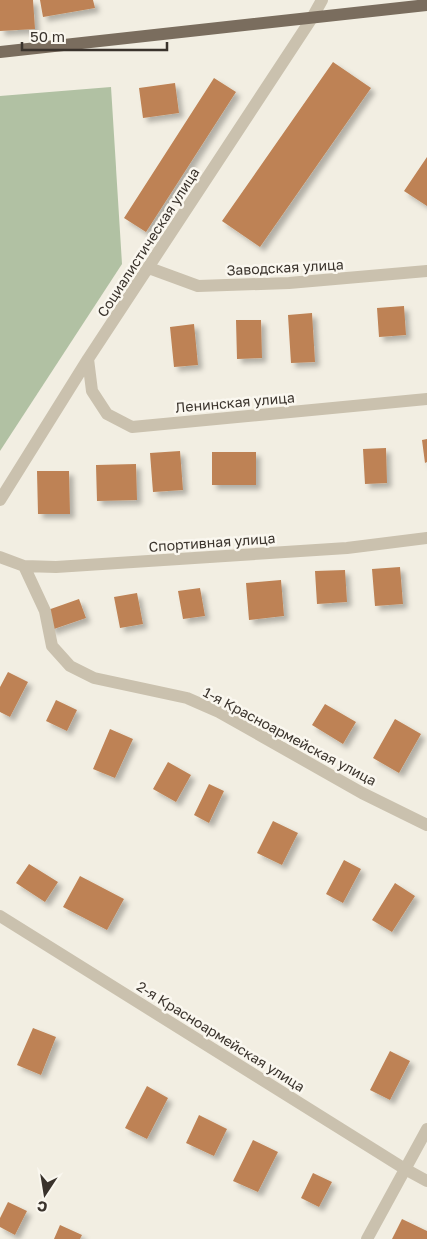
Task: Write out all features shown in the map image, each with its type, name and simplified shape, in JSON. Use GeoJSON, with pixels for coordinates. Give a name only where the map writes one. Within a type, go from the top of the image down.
{"type":"FeatureCollection","features":[{"type":"Feature","properties":{"kind":"main road"},"geometry":{"type":"LineString","coordinates":[[0,52],[427,5]]}},
{"type":"Feature","properties":{"kind":"street","name":"Социалистическая улица"},"geometry":{"type":"LineString","coordinates":[[0,500],[88,359],[322,0]]}},
{"type":"Feature","properties":{"kind":"street","name":"Заводская улица"},"geometry":{"type":"LineString","coordinates":[[148,268],[198,286],[289,283],[427,271]]}},
{"type":"Feature","properties":{"kind":"street","name":"Ленинская улица"},"geometry":{"type":"LineString","coordinates":[[88,359],[92,391],[108,414],[132,427],[427,399]]}},
{"type":"Feature","properties":{"kind":"street","name":"Спортивная улица"},"geometry":{"type":"LineString","coordinates":[[0,557],[24,566],[56,567],[347,548],[427,538]]}},
{"type":"Feature","properties":{"kind":"street","name":"1-я Красноармейская улица"},"geometry":{"type":"LineString","coordinates":[[24,566],[45,611],[52,646],[70,666],[94,678],[187,698],[219,712],[362,793],[427,825]]}},
{"type":"Feature","properties":{"kind":"street","name":"2-я Красноармейская улица"},"geometry":{"type":"LineString","coordinates":[[0,916],[427,1181]]}},
{"type":"Feature","properties":{"kind":"street"},"geometry":{"type":"LineString","coordinates":[[367,1239],[427,1129]]}},
{"type":"Feature","properties":{"kind":"green space"},"geometry":{"type":"Polygon","coordinates":[[[111,87],[122,264],[0,451],[0,96],[111,87]]]}},
{"type":"Feature","properties":{"kind":"building"},"geometry":{"type":"Polygon","coordinates":[[[0,0],[33,0],[35,29],[0,31],[0,0]]]}},
{"type":"Feature","properties":{"kind":"building"},"geometry":{"type":"Polygon","coordinates":[[[40,0],[93,0],[95,8],[43,17],[40,0]]]}},
{"type":"Feature","properties":{"kind":"building"},"geometry":{"type":"Polygon","coordinates":[[[333,62],[371,88],[260,247],[222,221],[333,62]]]}},
{"type":"Feature","properties":{"kind":"building"},"geometry":{"type":"Polygon","coordinates":[[[214,78],[236,92],[146,232],[124,218],[214,78]]]}},
{"type":"Feature","properties":{"kind":"building"},"geometry":{"type":"Polygon","coordinates":[[[175,83],[179,113],[143,118],[139,88],[175,83]]]}},
{"type":"Feature","properties":{"kind":"building"},"geometry":{"type":"Polygon","coordinates":[[[427,157],[427,206],[404,191],[427,157]]]}},
{"type":"Feature","properties":{"kind":"building"},"geometry":{"type":"Polygon","coordinates":[[[404,306],[406,335],[379,337],[377,308],[404,306]]]}},
{"type":"Feature","properties":{"kind":"building"},"geometry":{"type":"Polygon","coordinates":[[[312,313],[315,362],[291,363],[288,315],[312,313]]]}},
{"type":"Feature","properties":{"kind":"building"},"geometry":{"type":"Polygon","coordinates":[[[236,320],[261,320],[262,358],[237,359],[236,320]]]}},
{"type":"Feature","properties":{"kind":"building"},"geometry":{"type":"Polygon","coordinates":[[[194,324],[198,365],[174,367],[170,327],[194,324]]]}},
{"type":"Feature","properties":{"kind":"building"},"geometry":{"type":"Polygon","coordinates":[[[427,439],[427,462],[425,463],[422,440],[427,439]]]}},
{"type":"Feature","properties":{"kind":"building"},"geometry":{"type":"Polygon","coordinates":[[[386,448],[387,483],[365,484],[363,449],[386,448]]]}},
{"type":"Feature","properties":{"kind":"building"},"geometry":{"type":"Polygon","coordinates":[[[180,451],[183,490],[153,492],[150,453],[180,451]]]}},
{"type":"Feature","properties":{"kind":"building"},"geometry":{"type":"Polygon","coordinates":[[[212,452],[256,452],[256,485],[212,485],[212,452]]]}},
{"type":"Feature","properties":{"kind":"building"},"geometry":{"type":"Polygon","coordinates":[[[136,464],[137,500],[97,501],[96,465],[136,464]]]}},
{"type":"Feature","properties":{"kind":"building"},"geometry":{"type":"Polygon","coordinates":[[[37,471],[69,471],[70,514],[38,514],[37,471]]]}},
{"type":"Feature","properties":{"kind":"building"},"geometry":{"type":"Polygon","coordinates":[[[400,567],[403,604],[375,606],[372,569],[400,567]]]}},
{"type":"Feature","properties":{"kind":"building"},"geometry":{"type":"Polygon","coordinates":[[[345,570],[347,602],[317,604],[315,571],[345,570]]]}},
{"type":"Feature","properties":{"kind":"building"},"geometry":{"type":"Polygon","coordinates":[[[281,580],[284,616],[249,620],[246,583],[281,580]]]}},
{"type":"Feature","properties":{"kind":"building"},"geometry":{"type":"Polygon","coordinates":[[[200,588],[205,616],[183,619],[178,591],[200,588]]]}},
{"type":"Feature","properties":{"kind":"building"},"geometry":{"type":"Polygon","coordinates":[[[137,593],[143,624],[120,628],[114,597],[137,593]]]}},
{"type":"Feature","properties":{"kind":"building"},"geometry":{"type":"Polygon","coordinates":[[[79,599],[86,618],[51,630],[45,611],[79,599]]]}},
{"type":"Feature","properties":{"kind":"building"},"geometry":{"type":"Polygon","coordinates":[[[8,672],[28,682],[10,717],[0,712],[0,687],[8,672]]]}},
{"type":"Feature","properties":{"kind":"building"},"geometry":{"type":"Polygon","coordinates":[[[56,700],[77,710],[67,731],[46,721],[56,700]]]}},
{"type":"Feature","properties":{"kind":"building"},"geometry":{"type":"Polygon","coordinates":[[[325,704],[356,722],[343,744],[312,725],[325,704]]]}},
{"type":"Feature","properties":{"kind":"building"},"geometry":{"type":"Polygon","coordinates":[[[395,719],[421,734],[399,773],[373,758],[395,719]]]}},
{"type":"Feature","properties":{"kind":"building"},"geometry":{"type":"Polygon","coordinates":[[[110,729],[133,739],[115,778],[93,769],[110,729]]]}},
{"type":"Feature","properties":{"kind":"building"},"geometry":{"type":"Polygon","coordinates":[[[168,762],[191,775],[176,802],[153,789],[168,762]]]}},
{"type":"Feature","properties":{"kind":"building"},"geometry":{"type":"Polygon","coordinates":[[[209,784],[224,791],[209,823],[194,815],[209,784]]]}},
{"type":"Feature","properties":{"kind":"building"},"geometry":{"type":"Polygon","coordinates":[[[273,821],[298,833],[282,865],[257,853],[273,821]]]}},
{"type":"Feature","properties":{"kind":"building"},"geometry":{"type":"Polygon","coordinates":[[[344,860],[361,869],[343,903],[326,894],[344,860]]]}},
{"type":"Feature","properties":{"kind":"building"},"geometry":{"type":"Polygon","coordinates":[[[29,864],[58,882],[45,902],[16,883],[29,864]]]}},
{"type":"Feature","properties":{"kind":"building"},"geometry":{"type":"Polygon","coordinates":[[[80,876],[124,899],[107,930],[63,907],[80,876]]]}},
{"type":"Feature","properties":{"kind":"building"},"geometry":{"type":"Polygon","coordinates":[[[395,883],[415,896],[392,932],[372,920],[395,883]]]}},
{"type":"Feature","properties":{"kind":"building"},"geometry":{"type":"Polygon","coordinates":[[[33,1028],[56,1037],[41,1075],[17,1065],[33,1028]]]}},
{"type":"Feature","properties":{"kind":"building"},"geometry":{"type":"Polygon","coordinates":[[[390,1051],[410,1061],[390,1100],[370,1090],[390,1051]]]}},
{"type":"Feature","properties":{"kind":"building"},"geometry":{"type":"Polygon","coordinates":[[[147,1086],[168,1098],[147,1139],[125,1128],[147,1086]]]}},
{"type":"Feature","properties":{"kind":"building"},"geometry":{"type":"Polygon","coordinates":[[[199,1115],[227,1129],[214,1156],[186,1143],[199,1115]]]}},
{"type":"Feature","properties":{"kind":"building"},"geometry":{"type":"Polygon","coordinates":[[[253,1140],[278,1152],[258,1192],[233,1181],[253,1140]]]}},
{"type":"Feature","properties":{"kind":"building"},"geometry":{"type":"Polygon","coordinates":[[[313,1173],[332,1182],[319,1207],[301,1198],[313,1173]]]}},
{"type":"Feature","properties":{"kind":"building"},"geometry":{"type":"Polygon","coordinates":[[[8,1202],[27,1211],[15,1235],[0,1227],[0,1218],[8,1202]]]}},
{"type":"Feature","properties":{"kind":"building"},"geometry":{"type":"Polygon","coordinates":[[[402,1219],[427,1231],[427,1239],[392,1239],[402,1219]]]}},
{"type":"Feature","properties":{"kind":"building"},"geometry":{"type":"Polygon","coordinates":[[[60,1225],[82,1235],[80,1239],[54,1239],[60,1225]]]}}]}
